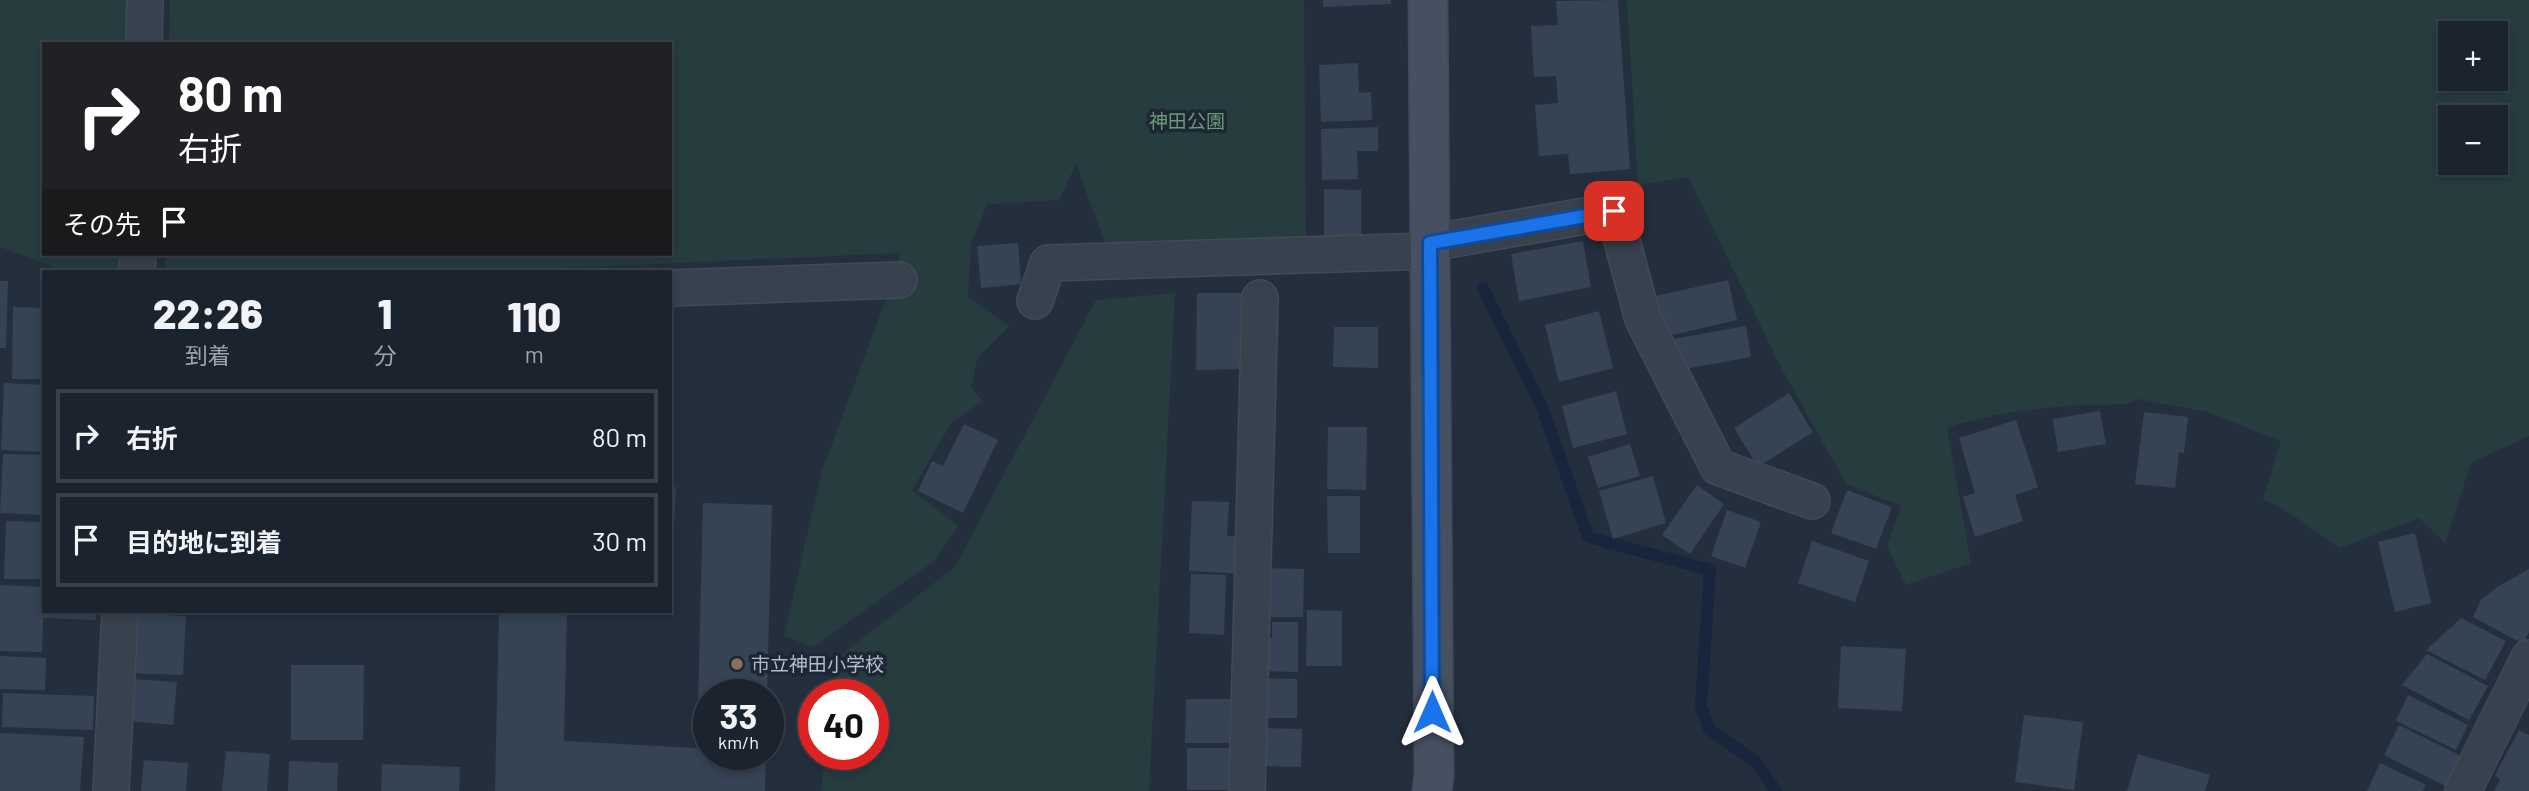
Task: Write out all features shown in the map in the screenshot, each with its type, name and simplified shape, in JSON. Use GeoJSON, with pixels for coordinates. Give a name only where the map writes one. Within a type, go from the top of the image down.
{"type":"FeatureCollection","features":[{"type":"Feature","properties":{"kind":"street"},"geometry":{"type":"LineString","coordinates":[[144,42],[145,0]]}},
{"type":"Feature","properties":{"kind":"street"},"geometry":{"type":"LineString","coordinates":[[1428,0],[1432,791]]}},
{"type":"Feature","properties":{"kind":"street"},"geometry":{"type":"LineString","coordinates":[[1035,301],[1048,263],[1430,247],[1614,211],[1643,319],[1718,467],[1812,502]]}},
{"type":"Feature","properties":{"kind":"street"},"geometry":{"type":"LineString","coordinates":[[672,288],[898,280]]}},
{"type":"Feature","properties":{"kind":"street"},"geometry":{"type":"LineString","coordinates":[[1247,791],[1260,298]]}},
{"type":"Feature","properties":{"kind":"street"},"geometry":{"type":"LineString","coordinates":[[111,791],[120,613]]}},
{"type":"Feature","properties":{"kind":"street"},"geometry":{"type":"LineString","coordinates":[[2463,791],[2529,658]]}},
{"type":"Feature","properties":{"kind":"green space"},"geometry":{"type":"Polygon","coordinates":[[[0,0],[131,0],[130,42],[42,42],[42,256],[124,256],[123,270],[62,270],[0,247],[0,0]]]}},
{"type":"Feature","properties":{"kind":"green space","name":"神田公園"},"geometry":{"type":"Polygon","coordinates":[[[170,0],[1304,0],[1306,253],[1109,254],[1076,164],[1059,200],[987,204],[971,245],[968,297],[1009,326],[978,357],[971,387],[983,401],[952,422],[912,490],[958,526],[935,560],[813,647],[784,636],[821,474],[886,299],[898,280],[899,253],[520,270],[165,270],[165,256],[672,256],[672,42],[169,42],[170,0]]]}},
{"type":"Feature","properties":{"kind":"green space"},"geometry":{"type":"Polygon","coordinates":[[[1627,0],[2529,0],[2529,436],[2471,463],[2445,543],[2419,518],[2340,548],[2282,508],[2263,499],[2281,441],[2207,412],[2139,399],[2118,405],[2047,408],[1979,419],[1947,428],[1971,563],[1906,585],[1887,546],[1901,506],[1846,484],[1782,369],[1688,177],[1638,185],[1627,0]]]}},
{"type":"Feature","properties":{"kind":"green space"},"geometry":{"type":"Polygon","coordinates":[[[1175,293],[1149,791],[821,791],[823,770],[889,770],[889,679],[835,679],[838,657],[955,567],[1096,300],[1175,293]]]}},
{"type":"Feature","properties":{"kind":"building"},"geometry":{"type":"Polygon","coordinates":[[[1323,0],[1391,0],[1391,4],[1323,7],[1323,0]]]}},
{"type":"Feature","properties":{"kind":"building"},"geometry":{"type":"Polygon","coordinates":[[[1618,0],[1630,169],[1570,174],[1568,154],[1539,156],[1535,105],[1558,103],[1556,76],[1534,77],[1531,26],[1558,25],[1556,1],[1618,0]]]}},
{"type":"Feature","properties":{"kind":"building"},"geometry":{"type":"Polygon","coordinates":[[[1358,63],[1359,93],[1371,92],[1372,120],[1321,122],[1319,65],[1358,63]]]}},
{"type":"Feature","properties":{"kind":"building"},"geometry":{"type":"Polygon","coordinates":[[[1378,127],[1378,151],[1357,151],[1358,179],[1322,180],[1321,129],[1378,127]]]}},
{"type":"Feature","properties":{"kind":"building"},"geometry":{"type":"Polygon","coordinates":[[[1324,189],[1361,190],[1361,248],[1324,248],[1324,189]]]}},
{"type":"Feature","properties":{"kind":"building"},"geometry":{"type":"Polygon","coordinates":[[[1583,241],[1591,287],[1519,301],[1511,254],[1583,241]]]}},
{"type":"Feature","properties":{"kind":"building"},"geometry":{"type":"Polygon","coordinates":[[[1018,243],[1021,284],[981,288],[977,246],[1018,243]]]}},
{"type":"Feature","properties":{"kind":"building"},"geometry":{"type":"Polygon","coordinates":[[[1728,280],[1737,320],[1664,337],[1655,296],[1728,280]]]}},
{"type":"Feature","properties":{"kind":"building"},"geometry":{"type":"Polygon","coordinates":[[[0,281],[8,281],[6,348],[0,348],[0,281]]]}},
{"type":"Feature","properties":{"kind":"building"},"geometry":{"type":"Polygon","coordinates":[[[1197,293],[1248,293],[1248,369],[1196,370],[1197,293]]]}},
{"type":"Feature","properties":{"kind":"building"},"geometry":{"type":"Polygon","coordinates":[[[13,307],[42,308],[42,379],[12,379],[13,307]]]}},
{"type":"Feature","properties":{"kind":"building"},"geometry":{"type":"Polygon","coordinates":[[[1599,311],[1613,368],[1559,382],[1545,325],[1599,311]]]}},
{"type":"Feature","properties":{"kind":"building"},"geometry":{"type":"Polygon","coordinates":[[[1746,326],[1751,357],[1679,370],[1673,339],[1746,326]]]}},
{"type":"Feature","properties":{"kind":"building"},"geometry":{"type":"Polygon","coordinates":[[[1334,327],[1378,327],[1378,368],[1333,367],[1334,327]]]}},
{"type":"Feature","properties":{"kind":"building"},"geometry":{"type":"Polygon","coordinates":[[[4,383],[42,385],[42,452],[1,450],[4,383]]]}},
{"type":"Feature","properties":{"kind":"building"},"geometry":{"type":"Polygon","coordinates":[[[1616,391],[1627,434],[1573,448],[1562,406],[1616,391]]]}},
{"type":"Feature","properties":{"kind":"building"},"geometry":{"type":"Polygon","coordinates":[[[1789,393],[1813,432],[1758,467],[1734,428],[1789,393]]]}},
{"type":"Feature","properties":{"kind":"building"},"geometry":{"type":"Polygon","coordinates":[[[2100,411],[2106,444],[2058,452],[2053,419],[2100,411]]]}},
{"type":"Feature","properties":{"kind":"building"},"geometry":{"type":"Polygon","coordinates":[[[2144,412],[2188,417],[2184,453],[2179,452],[2175,488],[2135,484],[2144,412]]]}},
{"type":"Feature","properties":{"kind":"building"},"geometry":{"type":"Polygon","coordinates":[[[2016,420],[2038,487],[2015,495],[2023,521],[1975,537],[1963,497],[1975,493],[1959,438],[2016,420]]]}},
{"type":"Feature","properties":{"kind":"building"},"geometry":{"type":"Polygon","coordinates":[[[964,424],[998,440],[963,513],[918,491],[932,461],[943,466],[964,424]]]}},
{"type":"Feature","properties":{"kind":"building"},"geometry":{"type":"Polygon","coordinates":[[[1328,427],[1367,427],[1366,490],[1327,489],[1328,427]]]}},
{"type":"Feature","properties":{"kind":"building"},"geometry":{"type":"Polygon","coordinates":[[[1630,444],[1640,476],[1598,488],[1588,457],[1630,444]]]}},
{"type":"Feature","properties":{"kind":"building"},"geometry":{"type":"Polygon","coordinates":[[[3,454],[42,455],[42,515],[0,513],[3,454]]]}},
{"type":"Feature","properties":{"kind":"building"},"geometry":{"type":"Polygon","coordinates":[[[1653,476],[1666,523],[1613,539],[1599,491],[1653,476]]]}},
{"type":"Feature","properties":{"kind":"building"},"geometry":{"type":"Polygon","coordinates":[[[1697,485],[1724,504],[1690,554],[1662,535],[1697,485]]]}},
{"type":"Feature","properties":{"kind":"building"},"geometry":{"type":"Polygon","coordinates":[[[672,487],[676,487],[672,570],[672,487]]]}},
{"type":"Feature","properties":{"kind":"building"},"geometry":{"type":"Polygon","coordinates":[[[1847,490],[1892,507],[1876,549],[1831,533],[1847,490]]]}},
{"type":"Feature","properties":{"kind":"building"},"geometry":{"type":"Polygon","coordinates":[[[1327,496],[1360,496],[1360,553],[1328,553],[1327,496]]]}},
{"type":"Feature","properties":{"kind":"building"},"geometry":{"type":"Polygon","coordinates":[[[1192,501],[1229,502],[1227,536],[1245,537],[1243,574],[1189,571],[1192,501]]]}},
{"type":"Feature","properties":{"kind":"building"},"geometry":{"type":"Polygon","coordinates":[[[703,503],[772,505],[767,679],[699,679],[703,503]]]}},
{"type":"Feature","properties":{"kind":"building"},"geometry":{"type":"Polygon","coordinates":[[[1727,510],[1761,522],[1745,568],[1711,556],[1727,510]]]}},
{"type":"Feature","properties":{"kind":"building"},"geometry":{"type":"Polygon","coordinates":[[[6,521],[42,522],[42,579],[4,579],[6,521]]]}},
{"type":"Feature","properties":{"kind":"building"},"geometry":{"type":"Polygon","coordinates":[[[2415,533],[2431,603],[2395,612],[2378,542],[2415,533]]]}},
{"type":"Feature","properties":{"kind":"building"},"geometry":{"type":"Polygon","coordinates":[[[1812,541],[1869,561],[1855,602],[1798,583],[1812,541]]]}},
{"type":"Feature","properties":{"kind":"building"},"geometry":{"type":"Polygon","coordinates":[[[1262,568],[1304,569],[1303,617],[1261,617],[1262,568]]]}},
{"type":"Feature","properties":{"kind":"building"},"geometry":{"type":"Polygon","coordinates":[[[2529,569],[2529,632],[2523,644],[2473,617],[2481,600],[2497,587],[2529,569]]]}},
{"type":"Feature","properties":{"kind":"building"},"geometry":{"type":"Polygon","coordinates":[[[1191,574],[1226,575],[1224,635],[1189,633],[1191,574]]]}},
{"type":"Feature","properties":{"kind":"building"},"geometry":{"type":"Polygon","coordinates":[[[0,585],[42,587],[42,613],[97,613],[96,620],[43,618],[42,652],[0,651],[0,585]]]}},
{"type":"Feature","properties":{"kind":"building"},"geometry":{"type":"Polygon","coordinates":[[[1307,610],[1342,611],[1342,666],[1306,666],[1307,610]]]}},
{"type":"Feature","properties":{"kind":"building"},"geometry":{"type":"Polygon","coordinates":[[[126,613],[186,616],[183,675],[123,673],[126,613]]]}},
{"type":"Feature","properties":{"kind":"building"},"geometry":{"type":"Polygon","coordinates":[[[499,613],[567,613],[564,741],[693,748],[693,770],[766,770],[765,791],[495,791],[499,613]]]}},
{"type":"Feature","properties":{"kind":"building"},"geometry":{"type":"Polygon","coordinates":[[[2461,618],[2506,641],[2485,680],[2426,650],[2461,618]]]}},
{"type":"Feature","properties":{"kind":"building"},"geometry":{"type":"Polygon","coordinates":[[[1272,622],[1298,622],[1298,672],[1260,671],[1261,638],[1272,638],[1272,622]]]}},
{"type":"Feature","properties":{"kind":"building"},"geometry":{"type":"Polygon","coordinates":[[[1841,646],[1906,649],[1902,711],[1838,708],[1841,646]]]}},
{"type":"Feature","properties":{"kind":"building"},"geometry":{"type":"Polygon","coordinates":[[[2427,654],[2488,686],[2469,720],[2402,685],[2427,654]]]}},
{"type":"Feature","properties":{"kind":"building"},"geometry":{"type":"Polygon","coordinates":[[[0,656],[46,658],[45,690],[0,689],[0,656]]]}},
{"type":"Feature","properties":{"kind":"building"},"geometry":{"type":"Polygon","coordinates":[[[291,665],[364,665],[363,740],[291,740],[291,665]]]}},
{"type":"Feature","properties":{"kind":"building"},"geometry":{"type":"Polygon","coordinates":[[[1257,678],[1297,679],[1297,718],[1256,718],[1257,678]]]}},
{"type":"Feature","properties":{"kind":"building"},"geometry":{"type":"Polygon","coordinates":[[[132,679],[177,682],[173,725],[129,721],[132,679]]]}},
{"type":"Feature","properties":{"kind":"building"},"geometry":{"type":"Polygon","coordinates":[[[3,693],[94,696],[93,730],[2,727],[3,693]]]}},
{"type":"Feature","properties":{"kind":"building"},"geometry":{"type":"Polygon","coordinates":[[[2408,695],[2468,725],[2456,750],[2396,721],[2408,695]]]}},
{"type":"Feature","properties":{"kind":"building"},"geometry":{"type":"Polygon","coordinates":[[[1186,699],[1233,699],[1233,743],[1185,743],[1186,699]]]}},
{"type":"Feature","properties":{"kind":"building"},"geometry":{"type":"Polygon","coordinates":[[[2024,715],[2083,722],[2074,790],[2015,782],[2024,715]]]}},
{"type":"Feature","properties":{"kind":"building"},"geometry":{"type":"Polygon","coordinates":[[[2399,725],[2463,757],[2447,787],[2384,755],[2399,725]]]}},
{"type":"Feature","properties":{"kind":"building"},"geometry":{"type":"Polygon","coordinates":[[[1256,728],[1302,729],[1301,767],[1255,766],[1256,728]]]}},
{"type":"Feature","properties":{"kind":"building"},"geometry":{"type":"Polygon","coordinates":[[[2519,730],[2529,735],[2529,791],[2494,791],[2500,780],[2495,775],[2519,730]]]}},
{"type":"Feature","properties":{"kind":"building"},"geometry":{"type":"Polygon","coordinates":[[[0,733],[84,737],[80,791],[0,791],[0,733]]]}},
{"type":"Feature","properties":{"kind":"building"},"geometry":{"type":"Polygon","coordinates":[[[1187,748],[1232,748],[1232,790],[1187,790],[1187,748]]]}},
{"type":"Feature","properties":{"kind":"building"},"geometry":{"type":"Polygon","coordinates":[[[226,751],[270,754],[267,791],[222,791],[226,751]]]}},
{"type":"Feature","properties":{"kind":"building"},"geometry":{"type":"Polygon","coordinates":[[[2138,754],[2210,775],[2205,791],[2127,791],[2138,754]]]}},
{"type":"Feature","properties":{"kind":"building"},"geometry":{"type":"Polygon","coordinates":[[[144,760],[188,763],[186,791],[141,791],[144,760]]]}},
{"type":"Feature","properties":{"kind":"building"},"geometry":{"type":"Polygon","coordinates":[[[289,761],[338,763],[337,791],[288,791],[289,761]]]}},
{"type":"Feature","properties":{"kind":"building"},"geometry":{"type":"Polygon","coordinates":[[[2380,763],[2426,785],[2423,791],[2367,791],[2380,763]]]}},
{"type":"Feature","properties":{"kind":"building"},"geometry":{"type":"Polygon","coordinates":[[[382,764],[460,767],[459,791],[381,791],[382,764]]]}},
{"type":"Feature","properties":{"kind":"waterway"},"geometry":{"type":"LineString","coordinates":[[1483,288],[1543,409],[1588,537],[1710,570],[1701,705],[1709,729],[1756,762],[1776,791]]}},
{"type":"Feature","properties":{"kind":"place","name":"市立神田小学校"},"geometry":{"type":"Point","coordinates":[737,664]}},
{"type":"Feature","properties":{"kind":"route"},"geometry":{"type":"LineString","coordinates":[[1432,712],[1430,243],[1614,211]]}}]}
